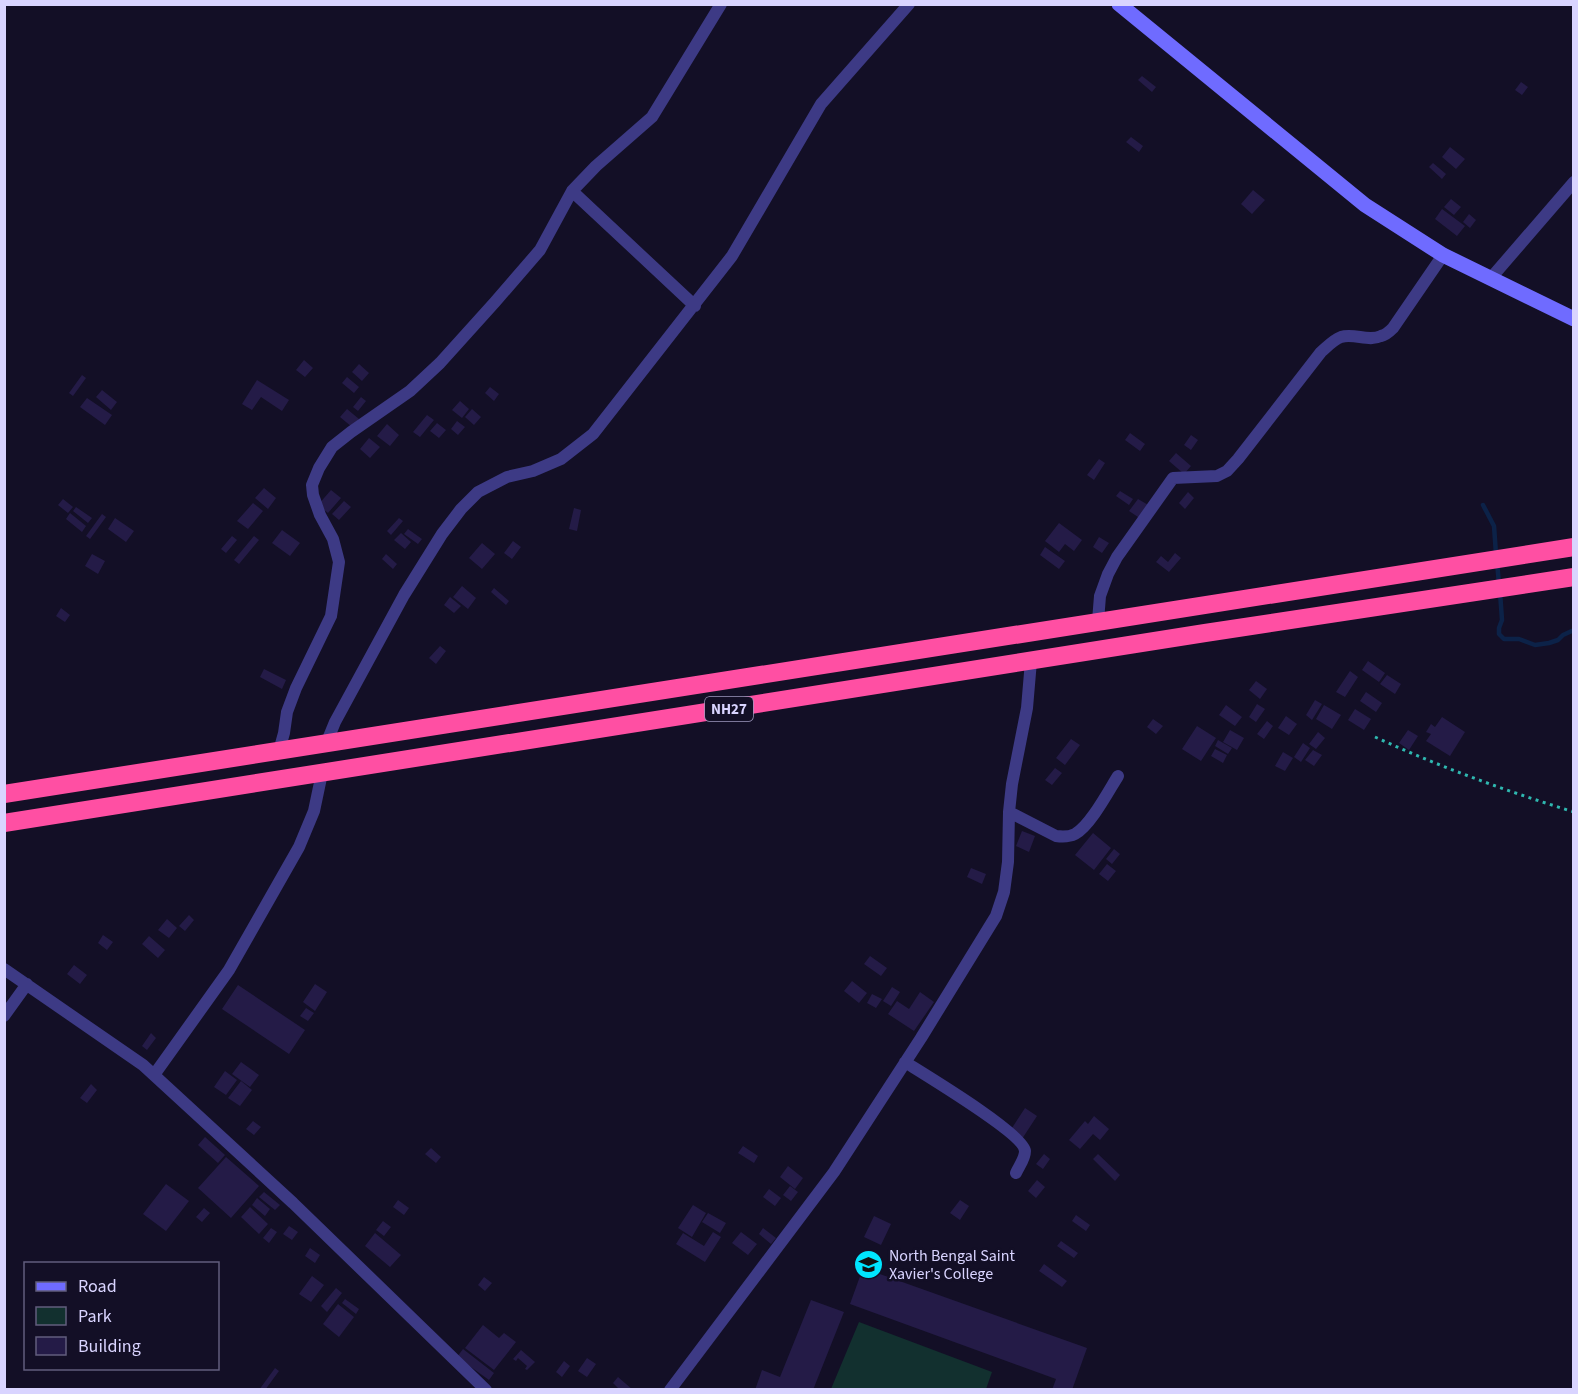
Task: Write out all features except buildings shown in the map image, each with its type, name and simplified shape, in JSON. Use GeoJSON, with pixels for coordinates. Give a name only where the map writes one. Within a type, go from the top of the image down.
{"type":"FeatureCollection","features":[{"type":"Feature","properties":{"kind":"highway","name":"NH27"},"geometry":{"type":"LineString","coordinates":[[4,794],[1574,547]]}},
{"type":"Feature","properties":{"kind":"highway","name":"NH27"},"geometry":{"type":"LineString","coordinates":[[4,823],[1574,577]]}},
{"type":"Feature","properties":{"kind":"street"},"geometry":{"type":"LineString","coordinates":[[279,751],[287,712],[293,696],[332,616],[339,562],[333,539],[320,515],[312,485],[332,447],[410,392],[440,363],[540,250],[572,192],[596,166],[652,117],[721,4]]}},
{"type":"Feature","properties":{"kind":"street"},"geometry":{"type":"LineString","coordinates":[[326,744],[335,722],[404,595],[442,534],[461,509],[478,492],[507,477],[533,471],[561,459],[593,434],[732,256],[822,104],[909,4]]}},
{"type":"Feature","properties":{"kind":"street"},"geometry":{"type":"LineString","coordinates":[[1119,4],[1365,205],[1443,255],[1574,319]]}},
{"type":"Feature","properties":{"kind":"street"},"geometry":{"type":"LineString","coordinates":[[1491,278],[1574,182]]}},
{"type":"Feature","properties":{"kind":"street"},"geometry":{"type":"LineString","coordinates":[[572,192],[694,306]]}},
{"type":"Feature","properties":{"kind":"street"},"geometry":{"type":"LineString","coordinates":[[1098,621],[1100,596],[1117,556],[1173,478],[1217,476],[1227,471],[1321,352],[1344,336],[1374,338],[1383,336],[1394,328],[1443,255]]}},
{"type":"Feature","properties":{"kind":"street"},"geometry":{"type":"LineString","coordinates":[[670,1389],[834,1172],[996,916],[1004,892],[1012,784],[1027,708],[1031,661]]}},
{"type":"Feature","properties":{"kind":"street"},"geometry":{"type":"LineString","coordinates":[[154,1075],[229,970],[299,847],[314,811],[322,773]]}},
{"type":"Feature","properties":{"kind":"street"},"geometry":{"type":"LineString","coordinates":[[1009,812],[1056,836],[1073,835],[1082,829],[1095,812],[1118,776]]}},
{"type":"Feature","properties":{"kind":"street"},"geometry":{"type":"LineString","coordinates":[[4,969],[154,1075],[293,1203],[486,1389]]}},
{"type":"Feature","properties":{"kind":"street"},"geometry":{"type":"LineString","coordinates":[[4,1016],[27,984]]}},
{"type":"Feature","properties":{"kind":"street"},"geometry":{"type":"LineString","coordinates":[[905,1062],[1014,1136],[1025,1151],[1016,1173]]}},
{"type":"Feature","properties":{"kind":"path"},"geometry":{"type":"LineString","coordinates":[[1375,737],[1461,774],[1520,796],[1574,812]]}},
{"type":"Feature","properties":{"kind":"green space"},"geometry":{"type":"Polygon","coordinates":[[[859,1322],[992,1372],[986,1389],[831,1389],[859,1322]]]}},
{"type":"Feature","properties":{"kind":"waterway"},"geometry":{"type":"LineString","coordinates":[[1483,505],[1494,526],[1496,554]]}},
{"type":"Feature","properties":{"kind":"waterway"},"geometry":{"type":"LineString","coordinates":[[1497,562],[1499,584]]}},
{"type":"Feature","properties":{"kind":"waterway"},"geometry":{"type":"LineString","coordinates":[[1500,592],[1502,620],[1499,634],[1504,639],[1519,639],[1535,645],[1558,640],[1574,630]]}},
{"type":"Feature","properties":{"kind":"place","name":"North Bengal Saint Xavier's College"},"geometry":{"type":"Point","coordinates":[868,1265]}}]}
